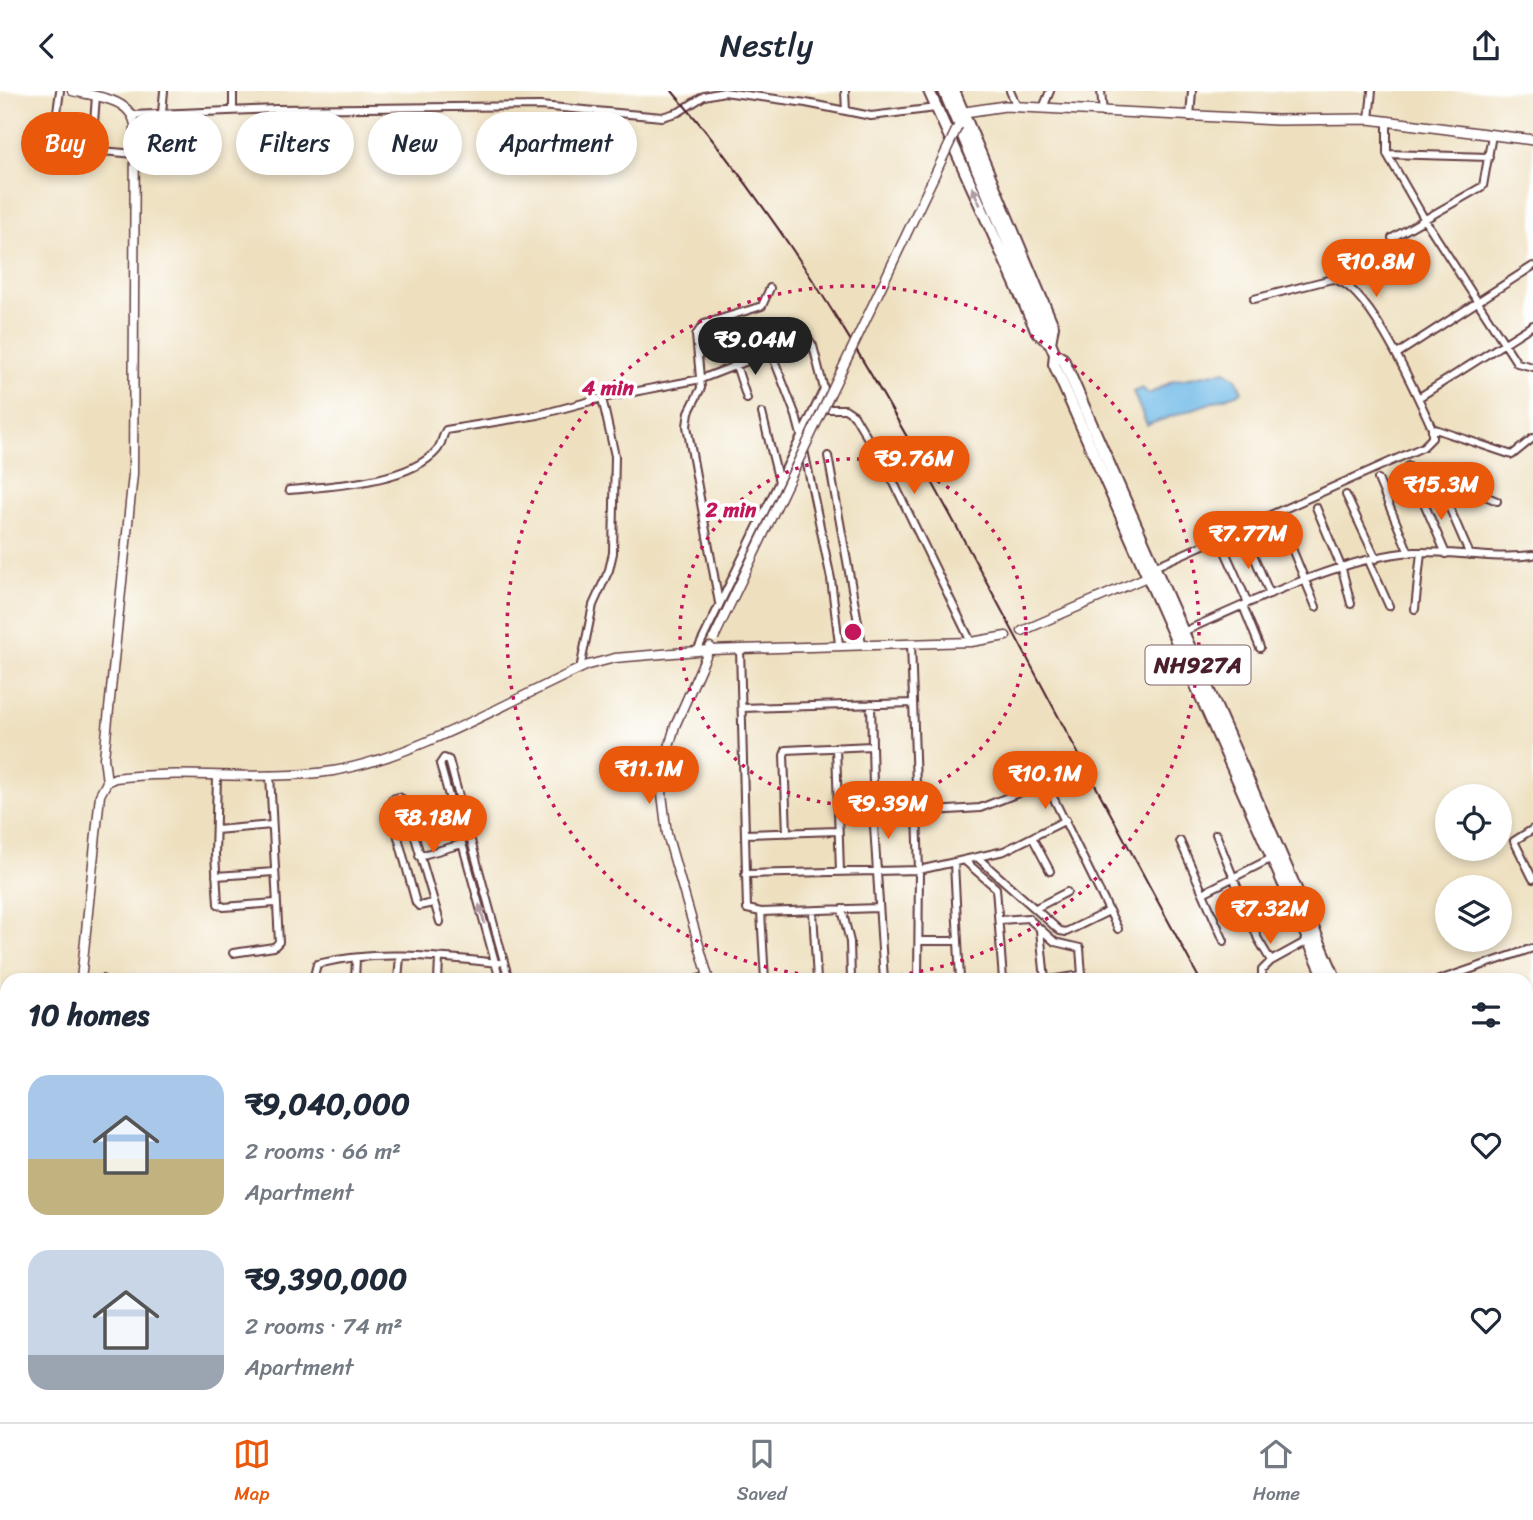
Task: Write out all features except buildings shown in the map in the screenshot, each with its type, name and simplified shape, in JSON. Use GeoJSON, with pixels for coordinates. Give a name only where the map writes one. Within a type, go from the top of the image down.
{"type":"FeatureCollection","features":[{"type":"Feature","properties":{"kind":"highway"},"geometry":{"type":"LineString","coordinates":[[929,91],[1037,332],[1052,349]]}},
{"type":"Feature","properties":{"kind":"highway","name":"NH927A"},"geometry":{"type":"LineString","coordinates":[[944,91],[1052,349],[1063,359],[1272,858],[1332,973]]}},
{"type":"Feature","properties":{"kind":"highway"},"geometry":{"type":"LineString","coordinates":[[954,91],[1053,326],[1052,349]]}},
{"type":"Feature","properties":{"kind":"highway","name":"NH927A"},"geometry":{"type":"LineString","coordinates":[[1152,572],[1183,632],[1313,938],[1324,973]]}},
{"type":"Feature","properties":{"kind":"main road"},"geometry":{"type":"LineString","coordinates":[[72,91],[116,102],[128,112]]}},
{"type":"Feature","properties":{"kind":"main road"},"geometry":{"type":"LineString","coordinates":[[965,112],[1017,107],[1190,117],[1369,119],[1491,140],[1533,140]]}},
{"type":"Feature","properties":{"kind":"main road"},"geometry":{"type":"LineString","coordinates":[[708,973],[667,834],[662,794],[675,726],[714,638],[958,126]]}},
{"type":"Feature","properties":{"kind":"main road"},"geometry":{"type":"LineString","coordinates":[[82,973],[100,795],[107,782],[104,758],[134,474],[135,175]]}},
{"type":"Feature","properties":{"kind":"main road"},"geometry":{"type":"LineString","coordinates":[[1022,631],[1152,572]]}},
{"type":"Feature","properties":{"kind":"main road"},"geometry":{"type":"LineString","coordinates":[[107,782],[127,777],[270,775],[330,771],[383,759],[580,669],[615,658],[709,650],[839,644],[971,642],[1006,636]]}},
{"type":"Feature","properties":{"kind":"street"},"geometry":{"type":"LineString","coordinates":[[57,112],[60,91]]}},
{"type":"Feature","properties":{"kind":"street"},"geometry":{"type":"LineString","coordinates":[[162,112],[164,91]]}},
{"type":"Feature","properties":{"kind":"street"},"geometry":{"type":"LineString","coordinates":[[233,91],[233,110]]}},
{"type":"Feature","properties":{"kind":"street"},"geometry":{"type":"LineString","coordinates":[[845,91],[846,111]]}},
{"type":"Feature","properties":{"kind":"street"},"geometry":{"type":"LineString","coordinates":[[1010,91],[1017,107]]}},
{"type":"Feature","properties":{"kind":"street"},"geometry":{"type":"LineString","coordinates":[[1042,108],[1050,91]]}},
{"type":"Feature","properties":{"kind":"street"},"geometry":{"type":"LineString","coordinates":[[1101,91],[1103,113]]}},
{"type":"Feature","properties":{"kind":"street"},"geometry":{"type":"LineString","coordinates":[[1190,117],[1192,91]]}},
{"type":"Feature","properties":{"kind":"street"},"geometry":{"type":"LineString","coordinates":[[1369,119],[1371,91]]}},
{"type":"Feature","properties":{"kind":"street"},"geometry":{"type":"LineString","coordinates":[[186,112],[540,106],[667,116],[704,96],[724,92],[758,95],[880,117],[936,108]]}},
{"type":"Feature","properties":{"kind":"street"},"geometry":{"type":"LineString","coordinates":[[95,112],[96,96]]}},
{"type":"Feature","properties":{"kind":"street"},"geometry":{"type":"LineString","coordinates":[[1387,121],[1387,154],[1425,220],[1517,363],[1533,367]]}},
{"type":"Feature","properties":{"kind":"street"},"geometry":{"type":"LineString","coordinates":[[1392,238],[1483,186],[1491,140]]}},
{"type":"Feature","properties":{"kind":"street"},"geometry":{"type":"LineString","coordinates":[[1387,154],[1489,157]]}},
{"type":"Feature","properties":{"kind":"street"},"geometry":{"type":"LineString","coordinates":[[1397,355],[1533,266]]}},
{"type":"Feature","properties":{"kind":"street"},"geometry":{"type":"LineString","coordinates":[[1152,572],[1423,447],[1432,438],[1432,428],[1397,355],[1349,286],[1339,280],[1254,299]]}},
{"type":"Feature","properties":{"kind":"street"},"geometry":{"type":"LineString","coordinates":[[719,603],[687,426],[689,412],[701,388],[696,345],[700,327],[762,306],[770,288]]}},
{"type":"Feature","properties":{"kind":"street"},"geometry":{"type":"LineString","coordinates":[[1418,398],[1533,325]]}},
{"type":"Feature","properties":{"kind":"street"},"geometry":{"type":"LineString","coordinates":[[289,490],[340,485],[398,472],[424,461],[435,452],[446,430],[538,415],[602,398],[701,379],[771,352],[797,338],[811,341],[824,385],[815,409],[696,651]]}},
{"type":"Feature","properties":{"kind":"street"},"geometry":{"type":"LineString","coordinates":[[771,352],[796,417],[801,438],[831,579],[839,644]]}},
{"type":"Feature","properties":{"kind":"street"},"geometry":{"type":"LineString","coordinates":[[736,365],[747,399]]}},
{"type":"Feature","properties":{"kind":"street"},"geometry":{"type":"LineString","coordinates":[[580,669],[593,605],[610,570],[613,553],[615,456],[602,398]]}},
{"type":"Feature","properties":{"kind":"street"},"geometry":{"type":"LineString","coordinates":[[815,409],[845,409],[854,415],[894,483],[971,642]]}},
{"type":"Feature","properties":{"kind":"street"},"geometry":{"type":"LineString","coordinates":[[762,413],[779,482]]}},
{"type":"Feature","properties":{"kind":"street"},"geometry":{"type":"LineString","coordinates":[[1432,428],[1512,455],[1533,438]]}},
{"type":"Feature","properties":{"kind":"street"},"geometry":{"type":"LineString","coordinates":[[828,456],[862,644]]}},
{"type":"Feature","properties":{"kind":"street"},"geometry":{"type":"LineString","coordinates":[[1408,466],[1446,554]]}},
{"type":"Feature","properties":{"kind":"street"},"geometry":{"type":"LineString","coordinates":[[1378,479],[1409,553]]}},
{"type":"Feature","properties":{"kind":"street"},"geometry":{"type":"LineString","coordinates":[[1418,487],[1437,479],[1445,479],[1497,501]]}},
{"type":"Feature","properties":{"kind":"street"},"geometry":{"type":"LineString","coordinates":[[1437,479],[1470,555]]}},
{"type":"Feature","properties":{"kind":"street"},"geometry":{"type":"LineString","coordinates":[[1346,495],[1389,606]]}},
{"type":"Feature","properties":{"kind":"street"},"geometry":{"type":"LineString","coordinates":[[1316,507],[1342,569],[1350,604]]}},
{"type":"Feature","properties":{"kind":"street"},"geometry":{"type":"LineString","coordinates":[[1281,522],[1316,607]]}},
{"type":"Feature","properties":{"kind":"street"},"geometry":{"type":"LineString","coordinates":[[1246,538],[1270,594]]}},
{"type":"Feature","properties":{"kind":"street"},"geometry":{"type":"LineString","coordinates":[[1224,549],[1260,648]]}},
{"type":"Feature","properties":{"kind":"street"},"geometry":{"type":"LineString","coordinates":[[1415,609],[1421,552]]}},
{"type":"Feature","properties":{"kind":"street"},"geometry":{"type":"LineString","coordinates":[[1183,632],[1270,594],[1373,560],[1421,552],[1533,555]]}},
{"type":"Feature","properties":{"kind":"street"},"geometry":{"type":"LineString","coordinates":[[911,643],[919,870],[918,973]]}},
{"type":"Feature","properties":{"kind":"street"},"geometry":{"type":"LineString","coordinates":[[740,649],[745,906],[749,911],[761,912],[878,908]]}},
{"type":"Feature","properties":{"kind":"street"},"geometry":{"type":"LineString","coordinates":[[742,708],[913,703]]}},
{"type":"Feature","properties":{"kind":"street"},"geometry":{"type":"LineString","coordinates":[[871,704],[876,872],[883,973]]}},
{"type":"Feature","properties":{"kind":"street"},"geometry":{"type":"LineString","coordinates":[[787,833],[785,752],[789,749],[872,746]]}},
{"type":"Feature","properties":{"kind":"street"},"geometry":{"type":"LineString","coordinates":[[836,747],[839,873]]}},
{"type":"Feature","properties":{"kind":"street"},"geometry":{"type":"LineString","coordinates":[[498,973],[440,764],[444,758],[449,760],[507,973]]}},
{"type":"Feature","properties":{"kind":"street"},"geometry":{"type":"LineString","coordinates":[[233,953],[277,945],[270,775]]}},
{"type":"Feature","properties":{"kind":"street"},"geometry":{"type":"LineString","coordinates":[[217,776],[218,904],[222,907],[275,903]]}},
{"type":"Feature","properties":{"kind":"street"},"geometry":{"type":"LineString","coordinates":[[917,812],[980,808],[1041,785],[1048,787],[1118,929]]}},
{"type":"Feature","properties":{"kind":"street"},"geometry":{"type":"LineString","coordinates":[[433,903],[419,906],[416,903],[390,804],[392,799],[399,797],[404,800],[440,922]]}},
{"type":"Feature","properties":{"kind":"street"},"geometry":{"type":"LineString","coordinates":[[745,874],[919,870],[1004,851],[1066,820]]}},
{"type":"Feature","properties":{"kind":"street"},"geometry":{"type":"LineString","coordinates":[[216,830],[272,825]]}},
{"type":"Feature","properties":{"kind":"street"},"geometry":{"type":"LineString","coordinates":[[1533,829],[1514,841],[1533,879]]}},
{"type":"Feature","properties":{"kind":"street"},"geometry":{"type":"LineString","coordinates":[[745,834],[838,831]]}},
{"type":"Feature","properties":{"kind":"street"},"geometry":{"type":"LineString","coordinates":[[1216,834],[1232,878],[1271,961]]}},
{"type":"Feature","properties":{"kind":"street"},"geometry":{"type":"LineString","coordinates":[[1032,837],[1050,871]]}},
{"type":"Feature","properties":{"kind":"street"},"geometry":{"type":"LineString","coordinates":[[1180,841],[1224,941]]}},
{"type":"Feature","properties":{"kind":"street"},"geometry":{"type":"LineString","coordinates":[[419,856],[462,844]]}},
{"type":"Feature","properties":{"kind":"street"},"geometry":{"type":"LineString","coordinates":[[978,858],[1064,932],[1110,911]]}},
{"type":"Feature","properties":{"kind":"street"},"geometry":{"type":"LineString","coordinates":[[1203,893],[1272,858]]}},
{"type":"Feature","properties":{"kind":"street"},"geometry":{"type":"LineString","coordinates":[[965,861],[996,888],[1003,973]]}},
{"type":"Feature","properties":{"kind":"street"},"geometry":{"type":"LineString","coordinates":[[954,863],[960,973]]}},
{"type":"Feature","properties":{"kind":"street"},"geometry":{"type":"LineString","coordinates":[[216,876],[274,872]]}},
{"type":"Feature","properties":{"kind":"street"},"geometry":{"type":"LineString","coordinates":[[1036,908],[1067,892]]}},
{"type":"Feature","properties":{"kind":"street"},"geometry":{"type":"LineString","coordinates":[[842,909],[850,942],[851,973]]}},
{"type":"Feature","properties":{"kind":"street"},"geometry":{"type":"LineString","coordinates":[[813,911],[817,973]]}},
{"type":"Feature","properties":{"kind":"street"},"geometry":{"type":"LineString","coordinates":[[761,912],[765,973]]}},
{"type":"Feature","properties":{"kind":"street"},"geometry":{"type":"LineString","coordinates":[[1000,920],[1028,918],[1058,943],[1082,950],[1082,973]]}},
{"type":"Feature","properties":{"kind":"street"},"geometry":{"type":"LineString","coordinates":[[1040,929],[1046,973]]}},
{"type":"Feature","properties":{"kind":"street"},"geometry":{"type":"LineString","coordinates":[[1262,973],[1271,961],[1313,938]]}},
{"type":"Feature","properties":{"kind":"street"},"geometry":{"type":"LineString","coordinates":[[919,941],[958,941]]}},
{"type":"Feature","properties":{"kind":"street"},"geometry":{"type":"LineString","coordinates":[[1460,973],[1530,949]]}},
{"type":"Feature","properties":{"kind":"street"},"geometry":{"type":"LineString","coordinates":[[315,973],[317,964],[356,958],[400,956],[505,963]]}},
{"type":"Feature","properties":{"kind":"street"},"geometry":{"type":"LineString","coordinates":[[399,973],[400,956]]}},
{"type":"Feature","properties":{"kind":"street"},"geometry":{"type":"LineString","coordinates":[[355,973],[356,958]]}},
{"type":"Feature","properties":{"kind":"street"},"geometry":{"type":"LineString","coordinates":[[438,973],[439,959]]}},
{"type":"Feature","properties":{"kind":"water"},"geometry":{"type":"Polygon","coordinates":[[[1225,371],[1236,378],[1242,392],[1147,425],[1133,392],[1142,388],[1149,394],[1173,381],[1225,371]]]}},
{"type":"Feature","properties":{"kind":"railway"},"geometry":{"type":"LineString","coordinates":[[672,91],[762,205],[842,326],[985,579],[1196,973]]}}]}
